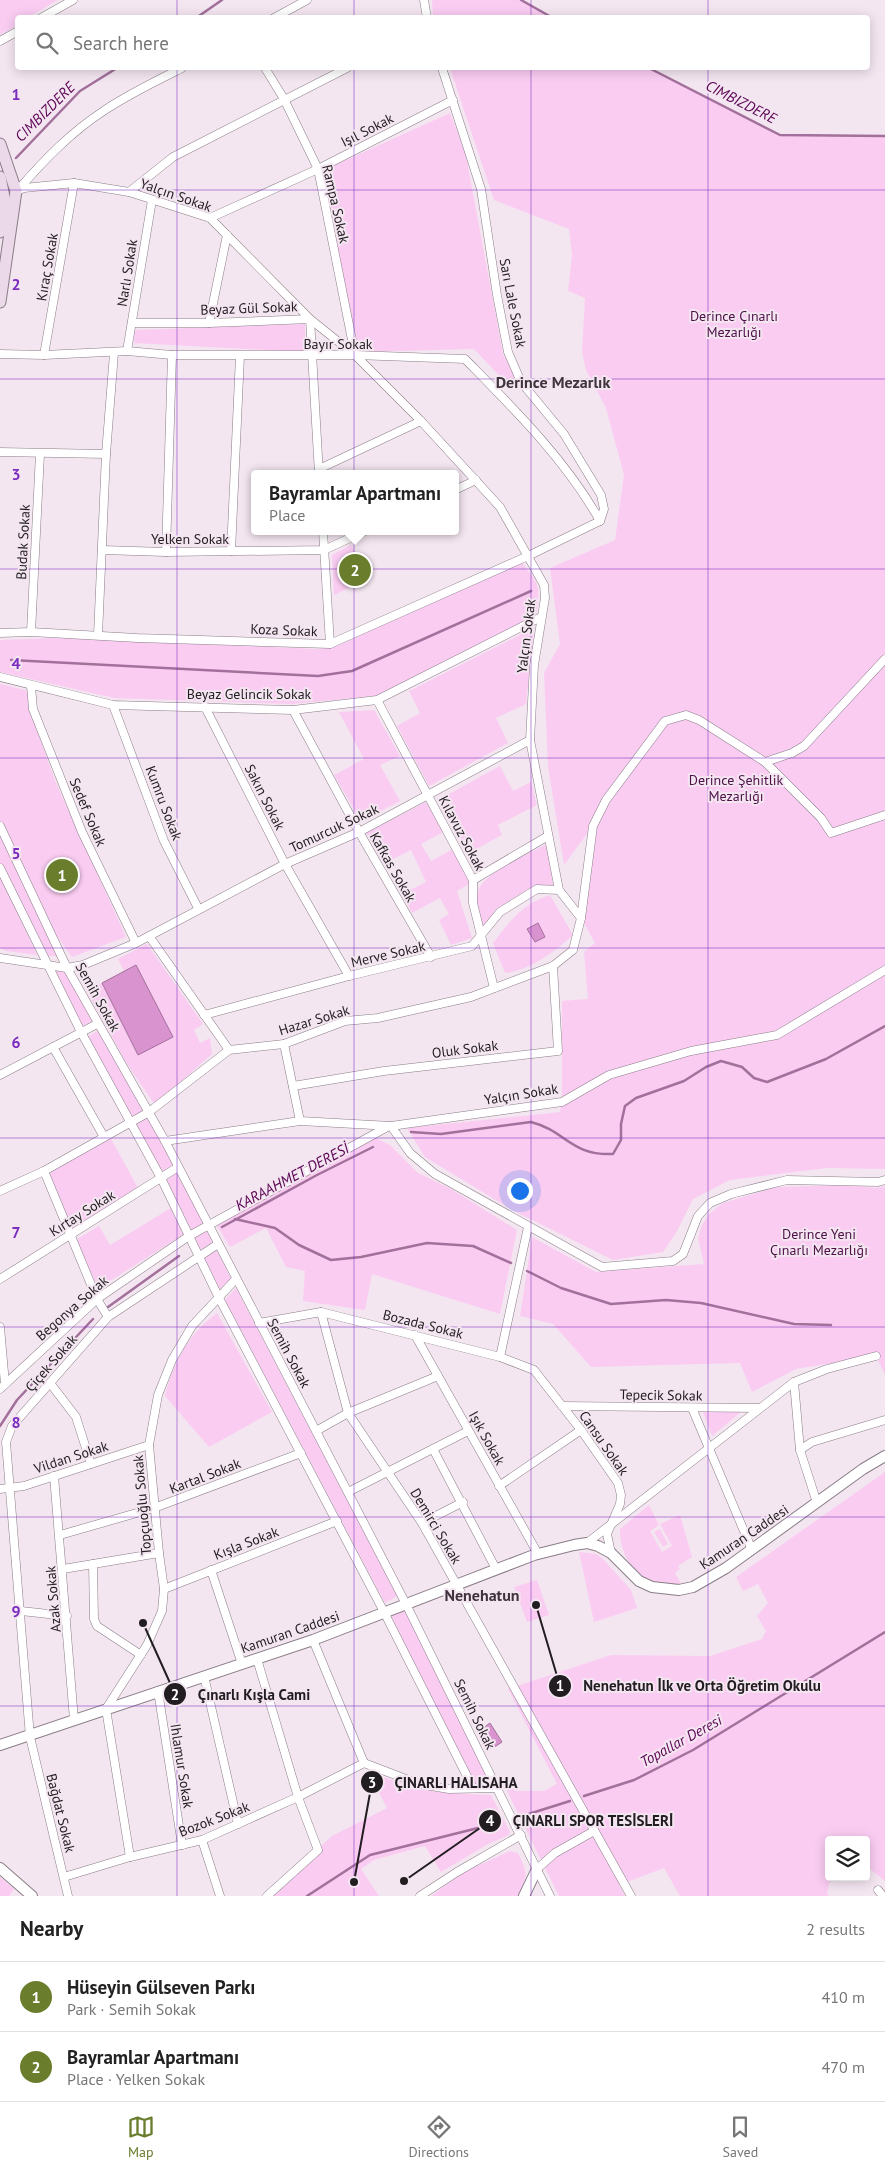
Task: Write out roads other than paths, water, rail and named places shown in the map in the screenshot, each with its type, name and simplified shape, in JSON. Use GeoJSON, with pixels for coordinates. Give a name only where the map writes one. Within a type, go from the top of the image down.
{"type":"FeatureCollection","features":[{"type":"Feature","properties":{"kind":"main road"},"geometry":{"type":"LineString","coordinates":[[0,144],[16,191],[0,302]]}},
{"type":"Feature","properties":{"kind":"main road"},"geometry":{"type":"LineString","coordinates":[[0,177],[4,202],[0,232]]}},
{"type":"Feature","properties":{"kind":"street"},"geometry":{"type":"LineString","coordinates":[[46,15],[73,0]]}},
{"type":"Feature","properties":{"kind":"street"},"geometry":{"type":"LineString","coordinates":[[280,15],[307,0]]}},
{"type":"Feature","properties":{"kind":"street"},"geometry":{"type":"LineString","coordinates":[[424,0],[426,15]]}},
{"type":"Feature","properties":{"kind":"street"},"geometry":{"type":"LineString","coordinates":[[0,41],[15,33]]}},
{"type":"Feature","properties":{"kind":"street"},"geometry":{"type":"LineString","coordinates":[[16,191],[58,147],[105,109],[178,70]]}},
{"type":"Feature","properties":{"kind":"street","name":"Rampa Sokak"},"geometry":{"type":"LineString","coordinates":[[266,70],[284,100],[318,168],[355,355]]}},
{"type":"Feature","properties":{"kind":"street"},"geometry":{"type":"LineString","coordinates":[[128,192],[173,157],[343,70]]}},
{"type":"Feature","properties":{"kind":"street","name":"Sarı Lale Sokak"},"geometry":{"type":"LineString","coordinates":[[443,70],[481,189],[497,295],[508,352],[521,382],[564,434],[601,494],[604,509],[600,521]]}},
{"type":"Feature","properties":{"kind":"street","name":"Işıl Sokak"},"geometry":{"type":"LineString","coordinates":[[210,218],[318,168],[453,100]]}},
{"type":"Feature","properties":{"kind":"street","name":"Yalçın Sokak"},"geometry":{"type":"LineString","coordinates":[[16,191],[24,188],[74,183],[128,192],[210,218],[310,319]]}},
{"type":"Feature","properties":{"kind":"street","name":"Kıraç Sokak"},"geometry":{"type":"LineString","coordinates":[[44,355],[74,183]]}},
{"type":"Feature","properties":{"kind":"street","name":"Narlı Sokak"},"geometry":{"type":"LineString","coordinates":[[127,351],[152,200]]}},
{"type":"Feature","properties":{"kind":"street"},"geometry":{"type":"LineString","coordinates":[[209,323],[227,235]]}},
{"type":"Feature","properties":{"kind":"street"},"geometry":{"type":"LineString","coordinates":[[310,319],[319,470]]}},
{"type":"Feature","properties":{"kind":"street","name":"Beyaz Gül Sokak"},"geometry":{"type":"LineString","coordinates":[[132,322],[209,323],[310,319],[355,355]]}},
{"type":"Feature","properties":{"kind":"street","name":"Bayır Sokak"},"geometry":{"type":"LineString","coordinates":[[0,354],[44,355],[127,351],[172,355],[311,357],[355,355],[466,359],[506,400],[560,461],[589,500],[600,521]]}},
{"type":"Feature","properties":{"kind":"street"},"geometry":{"type":"LineString","coordinates":[[98,635],[106,454],[114,352]]}},
{"type":"Feature","properties":{"kind":"street"},"geometry":{"type":"LineString","coordinates":[[166,552],[172,355]]}},
{"type":"Feature","properties":{"kind":"street","name":"Yalçın Sokak"},"geometry":{"type":"LineString","coordinates":[[355,355],[421,421],[500,507],[544,585],[545,598],[534,665],[530,740],[559,890],[581,918]]}},
{"type":"Feature","properties":{"kind":"street"},"geometry":{"type":"LineString","coordinates":[[232,551],[240,356]]}},
{"type":"Feature","properties":{"kind":"street"},"geometry":{"type":"LineString","coordinates":[[323,470],[421,421]]}},
{"type":"Feature","properties":{"kind":"street"},"geometry":{"type":"LineString","coordinates":[[0,452],[106,454]]}},
{"type":"Feature","properties":{"kind":"street","name":"Budak Sokak"},"geometry":{"type":"LineString","coordinates":[[31,632],[40,454]]}},
{"type":"Feature","properties":{"kind":"street"},"geometry":{"type":"LineString","coordinates":[[459,488],[476,480]]}},
{"type":"Feature","properties":{"kind":"street","name":"Koza Sokak"},"geometry":{"type":"LineString","coordinates":[[0,633],[31,632],[137,638],[330,644],[528,556],[600,521]]}},
{"type":"Feature","properties":{"kind":"street"},"geometry":{"type":"LineString","coordinates":[[323,535],[330,644]]}},
{"type":"Feature","properties":{"kind":"street","name":"Yelken Sokak"},"geometry":{"type":"LineString","coordinates":[[102,550],[166,552],[324,550],[356,535]]}},
{"type":"Feature","properties":{"kind":"street","name":"Beyaz Gelincik Sokak"},"geometry":{"type":"LineString","coordinates":[[0,677],[113,705],[293,710],[377,700],[541,617]]}},
{"type":"Feature","properties":{"kind":"street"},"geometry":{"type":"LineString","coordinates":[[764,762],[792,753],[804,746],[885,659]]}},
{"type":"Feature","properties":{"kind":"street","name":"Sedef Sokak"},"geometry":{"type":"LineString","coordinates":[[31,686],[33,709],[82,832],[136,942]]}},
{"type":"Feature","properties":{"kind":"street","name":"Kılavuz Sokak"},"geometry":{"type":"LineString","coordinates":[[377,700],[473,880],[474,903],[494,988]]}},
{"type":"Feature","properties":{"kind":"street","name":"Kumru Sokak"},"geometry":{"type":"LineString","coordinates":[[113,705],[164,841],[198,908]]}},
{"type":"Feature","properties":{"kind":"street","name":"Sakın Sokak"},"geometry":{"type":"LineString","coordinates":[[205,707],[285,864],[349,976]]}},
{"type":"Feature","properties":{"kind":"street","name":"Kafkas Sokak"},"geometry":{"type":"LineString","coordinates":[[293,710],[359,832],[431,957]]}},
{"type":"Feature","properties":{"kind":"street"},"geometry":{"type":"LineString","coordinates":[[581,918],[593,826],[606,800],[665,721],[686,715],[699,720],[764,762],[822,818],[831,833],[885,815]]}},
{"type":"Feature","properties":{"kind":"street","name":"Tomurcuk Sokak"},"geometry":{"type":"LineString","coordinates":[[67,968],[83,965],[149,936],[198,908],[285,864],[359,832],[530,740]]}},
{"type":"Feature","properties":{"kind":"street","name":"Semih Sokak"},"geometry":{"type":"LineString","coordinates":[[0,826],[67,968],[165,1141],[207,1225],[406,1604],[550,1896]]}},
{"type":"Feature","properties":{"kind":"street"},"geometry":{"type":"LineString","coordinates":[[473,880],[548,836]]}},
{"type":"Feature","properties":{"kind":"street","name":"Semih Sokak"},"geometry":{"type":"LineString","coordinates":[[0,868],[81,1032],[162,1178],[219,1298],[384,1612],[472,1788]]}},
{"type":"Feature","properties":{"kind":"street","name":"Merve Sokak"},"geometry":{"type":"LineString","coordinates":[[204,1014],[472,946],[500,912],[537,889],[559,890]]}},
{"type":"Feature","properties":{"kind":"street","name":"Hazar Sokak"},"geometry":{"type":"LineString","coordinates":[[229,1050],[284,1044],[345,1021],[378,1018],[471,997],[553,966],[573,950],[581,918]]}},
{"type":"Feature","properties":{"kind":"street"},"geometry":{"type":"LineString","coordinates":[[0,1191],[44,1171],[149,1112],[229,1050],[149,936]]}},
{"type":"Feature","properties":{"kind":"street"},"geometry":{"type":"LineString","coordinates":[[0,958],[67,968]]}},
{"type":"Feature","properties":{"kind":"street","name":"Oluk Sokak"},"geometry":{"type":"LineString","coordinates":[[293,1086],[384,1071],[558,1051],[553,966]]}},
{"type":"Feature","properties":{"kind":"street","name":"Yalçın Sokak"},"geometry":{"type":"LineString","coordinates":[[165,1141],[300,1121],[391,1126],[562,1102],[609,1075],[691,1051],[777,1035],[885,970]]}},
{"type":"Feature","properties":{"kind":"street"},"geometry":{"type":"LineString","coordinates":[[0,1076],[97,1024]]}},
{"type":"Feature","properties":{"kind":"street"},"geometry":{"type":"LineString","coordinates":[[284,1044],[300,1121]]}},
{"type":"Feature","properties":{"kind":"street"},"geometry":{"type":"LineString","coordinates":[[53,1047],[104,1137]]}},
{"type":"Feature","properties":{"kind":"street"},"geometry":{"type":"LineString","coordinates":[[207,1225],[391,1126],[410,1153],[435,1174],[602,1267],[673,1261],[683,1254],[698,1216],[710,1203],[731,1194],[787,1180],[878,1182],[885,1180]]}},
{"type":"Feature","properties":{"kind":"street","name":"Kırtay Sokak"},"geometry":{"type":"LineString","coordinates":[[0,1279],[178,1168]]}},
{"type":"Feature","properties":{"kind":"street"},"geometry":{"type":"LineString","coordinates":[[44,1171],[69,1236],[97,1299],[108,1317]]}},
{"type":"Feature","properties":{"kind":"street","name":"Begonya Sokak"},"geometry":{"type":"LineString","coordinates":[[2,1387],[97,1299],[207,1225]]}},
{"type":"Feature","properties":{"kind":"street"},"geometry":{"type":"LineString","coordinates":[[500,1357],[528,1227]]}},
{"type":"Feature","properties":{"kind":"street"},"geometry":{"type":"LineString","coordinates":[[206,1230],[213,1235],[214,1243],[208,1250],[198,1250],[194,1245],[193,1236],[197,1231],[206,1230]]}},
{"type":"Feature","properties":{"kind":"street","name":"Çiçek Sokak"},"geometry":{"type":"LineString","coordinates":[[30,1736],[6,1442],[12,1426],[108,1317],[198,1255],[218,1244]]}},
{"type":"Feature","properties":{"kind":"street","name":"Topçuoğlu Sokak"},"geometry":{"type":"LineString","coordinates":[[106,1709],[141,1654],[162,1611],[164,1589],[154,1508],[149,1445],[158,1395],[172,1360],[192,1326],[236,1279]]}},
{"type":"Feature","properties":{"kind":"street","name":"Bozada Sokak"},"geometry":{"type":"LineString","coordinates":[[259,1323],[321,1312],[415,1334],[500,1357],[534,1370],[562,1406]]}},
{"type":"Feature","properties":{"kind":"street","name":"Demirci Sokak"},"geometry":{"type":"LineString","coordinates":[[321,1312],[348,1412],[422,1523],[631,1896]]}},
{"type":"Feature","properties":{"kind":"street"},"geometry":{"type":"LineString","coordinates":[[0,1327],[2,1387]]}},
{"type":"Feature","properties":{"kind":"street","name":"Işık Sokak"},"geometry":{"type":"LineString","coordinates":[[415,1334],[538,1554]]}},
{"type":"Feature","properties":{"kind":"street","name":"Kamuran Caddesi"},"geometry":{"type":"LineString","coordinates":[[0,1745],[313,1640],[455,1584],[538,1554],[587,1543],[794,1382],[827,1369],[876,1356]]}},
{"type":"Feature","properties":{"kind":"street"},"geometry":{"type":"LineString","coordinates":[[316,1431],[348,1412],[438,1376]]}},
{"type":"Feature","properties":{"kind":"street"},"geometry":{"type":"LineString","coordinates":[[794,1382],[800,1450],[817,1503]]}},
{"type":"Feature","properties":{"kind":"street"},"geometry":{"type":"LineString","coordinates":[[50,1383],[76,1417],[92,1464]]}},
{"type":"Feature","properties":{"kind":"street","name":"Tepecik Sokak"},"geometry":{"type":"LineString","coordinates":[[562,1406],[759,1408]]}},
{"type":"Feature","properties":{"kind":"street","name":"Cansu Sokak"},"geometry":{"type":"LineString","coordinates":[[562,1406],[618,1483],[621,1495],[620,1504],[607,1534],[610,1553]]}},
{"type":"Feature","properties":{"kind":"street"},"geometry":{"type":"LineString","coordinates":[[692,1408],[752,1550]]}},
{"type":"Feature","properties":{"kind":"street"},"geometry":{"type":"LineString","coordinates":[[800,1450],[812,1442],[885,1420]]}},
{"type":"Feature","properties":{"kind":"street"},"geometry":{"type":"LineString","coordinates":[[500,1486],[581,1430]]}},
{"type":"Feature","properties":{"kind":"street"},"geometry":{"type":"LineString","coordinates":[[348,1492],[468,1431]]}},
{"type":"Feature","properties":{"kind":"street","name":"Vildan Sokak"},"geometry":{"type":"LineString","coordinates":[[0,1489],[24,1486],[149,1445]]}},
{"type":"Feature","properties":{"kind":"street"},"geometry":{"type":"LineString","coordinates":[[433,1449],[463,1502],[496,1569]]}},
{"type":"Feature","properties":{"kind":"street","name":"Kartal Sokak"},"geometry":{"type":"LineString","coordinates":[[60,1535],[154,1508],[301,1453]]}},
{"type":"Feature","properties":{"kind":"street","name":"Kamuran Caddesi"},"geometry":{"type":"LineString","coordinates":[[587,1543],[598,1546],[610,1553],[639,1581],[652,1587],[679,1590],[693,1587],[752,1550],[863,1469],[885,1456]]}},
{"type":"Feature","properties":{"kind":"street","name":"Azak Sokak"},"geometry":{"type":"LineString","coordinates":[[54,1476],[67,1616],[74,1720]]}},
{"type":"Feature","properties":{"kind":"street"},"geometry":{"type":"LineString","coordinates":[[422,1523],[463,1502]]}},
{"type":"Feature","properties":{"kind":"street","name":"Kışla Sokak"},"geometry":{"type":"LineString","coordinates":[[164,1589],[337,1521]]}},
{"type":"Feature","properties":{"kind":"street"},"geometry":{"type":"LineString","coordinates":[[63,1570],[159,1553]]}},
{"type":"Feature","properties":{"kind":"street"},"geometry":{"type":"LineString","coordinates":[[93,1564],[94,1618],[97,1626],[141,1654]]}},
{"type":"Feature","properties":{"kind":"street"},"geometry":{"type":"LineString","coordinates":[[211,1570],[242,1664]]}},
{"type":"Feature","properties":{"kind":"street"},"geometry":{"type":"LineString","coordinates":[[21,1611],[67,1616]]}},
{"type":"Feature","properties":{"kind":"street"},"geometry":{"type":"LineString","coordinates":[[313,1640],[364,1763],[419,1784],[449,1789],[497,1788]]}},
{"type":"Feature","properties":{"kind":"street"},"geometry":{"type":"LineString","coordinates":[[257,1659],[298,1797],[318,1850],[267,1896]]}},
{"type":"Feature","properties":{"kind":"street"},"geometry":{"type":"LineString","coordinates":[[204,1676],[238,1824]]}},
{"type":"Feature","properties":{"kind":"street","name":"Ihlamur Sokak"},"geometry":{"type":"LineString","coordinates":[[158,1691],[182,1845]]}},
{"type":"Feature","properties":{"kind":"street"},"geometry":{"type":"LineString","coordinates":[[106,1709],[130,1856]]}},
{"type":"Feature","properties":{"kind":"street","name":"Bağdat Sokak"},"geometry":{"type":"LineString","coordinates":[[30,1736],[68,1896]]}},
{"type":"Feature","properties":{"kind":"street","name":"Bozok Sokak"},"geometry":{"type":"LineString","coordinates":[[64,1876],[130,1856],[202,1840],[298,1797],[364,1763]]}},
{"type":"Feature","properties":{"kind":"street"},"geometry":{"type":"LineString","coordinates":[[524,1896],[537,1869],[555,1853],[594,1831]]}},
{"type":"Feature","properties":{"kind":"street"},"geometry":{"type":"LineString","coordinates":[[420,1896],[520,1835]]}},
{"type":"Feature","properties":{"kind":"street"},"geometry":{"type":"LineString","coordinates":[[202,1840],[220,1896]]}},
{"type":"Feature","properties":{"kind":"street"},"geometry":{"type":"LineString","coordinates":[[0,1868],[32,1896]]}},
{"type":"Feature","properties":{"kind":"waterway","name":"CIMBIZDERE"},"geometry":{"type":"LineString","coordinates":[[200,15],[222,0]]}},
{"type":"Feature","properties":{"kind":"waterway","name":"CIMBIZDERE"},"geometry":{"type":"LineString","coordinates":[[521,0],[548,15]]}},
{"type":"Feature","properties":{"kind":"waterway","name":"CIMBIZDERE"},"geometry":{"type":"LineString","coordinates":[[16,158],[80,91],[114,70]]}},
{"type":"Feature","properties":{"kind":"waterway","name":"CIMBIZDERE"},"geometry":{"type":"LineString","coordinates":[[653,70],[780,135],[885,136]]}},
{"type":"Feature","properties":{"kind":"waterway"},"geometry":{"type":"LineString","coordinates":[[11,660],[318,676],[352,671],[531,591]]}},
{"type":"Feature","properties":{"kind":"waterway","name":"KARAAHMET DERESİ"},"geometry":{"type":"LineString","coordinates":[[411,1132],[441,1134],[531,1122],[553,1131],[587,1151],[599,1154],[613,1154],[621,1140],[621,1124],[625,1106],[636,1098],[684,1081],[706,1067],[721,1061],[742,1067],[754,1078],[767,1082],[826,1059],[885,1026]]}},
{"type":"Feature","properties":{"kind":"waterway","name":"KARAAHMET DERESİ"},"geometry":{"type":"LineString","coordinates":[[222,1227],[373,1147]]}},
{"type":"Feature","properties":{"kind":"waterway"},"geometry":{"type":"LineString","coordinates":[[235,1219],[275,1228],[299,1245],[331,1260],[361,1257],[427,1243],[473,1246],[511,1263]]}},
{"type":"Feature","properties":{"kind":"waterway","name":"KARAAHMET DERESİ"},"geometry":{"type":"LineString","coordinates":[[108,1307],[179,1256]]}},
{"type":"Feature","properties":{"kind":"waterway"},"geometry":{"type":"LineString","coordinates":[[527,1271],[561,1288],[611,1304],[666,1300],[701,1303],[794,1324],[831,1325]]}},
{"type":"Feature","properties":{"kind":"waterway","name":"KARAAHMET DERESİ"},"geometry":{"type":"LineString","coordinates":[[0,1426],[17,1400],[93,1319]]}},
{"type":"Feature","properties":{"kind":"waterway","name":"Topallar Deresi"},"geometry":{"type":"LineString","coordinates":[[584,1796],[634,1780],[693,1750],[885,1632]]}},
{"type":"Feature","properties":{"kind":"waterway","name":"Topallar Deresi"},"geometry":{"type":"LineString","coordinates":[[519,1817],[570,1801]]}},
{"type":"Feature","properties":{"kind":"waterway"},"geometry":{"type":"LineString","coordinates":[[307,1896],[370,1855],[478,1828]]}},
{"type":"Feature","properties":{"kind":"place","name":"Bayramlar Apartmanı"},"geometry":{"type":"Point","coordinates":[355,570]}},
{"type":"Feature","properties":{"kind":"place","name":"Hüseyin Gülseven Parkı"},"geometry":{"type":"Point","coordinates":[62,875]}},
{"type":"Feature","properties":{"kind":"place","name":"Nenehatun İlk ve Orta Öğretim Okulu"},"geometry":{"type":"Point","coordinates":[536,1605]}},
{"type":"Feature","properties":{"kind":"place","name":"Çınarlı Kışla Cami"},"geometry":{"type":"Point","coordinates":[143,1623]}},
{"type":"Feature","properties":{"kind":"place","name":"ÇINARLI SPOR TESİSLERİ"},"geometry":{"type":"Point","coordinates":[404,1881]}},
{"type":"Feature","properties":{"kind":"place","name":"ÇINARLI HALISAHA"},"geometry":{"type":"Point","coordinates":[354,1882]}},
{"type":"Feature","properties":{"kind":"district","name":"Derince Mezarlık"},"geometry":{"type":"Point","coordinates":[553,382]}},
{"type":"Feature","properties":{"kind":"district","name":"Nenehatun"},"geometry":{"type":"Point","coordinates":[482,1595]}},
{"type":"Feature","properties":{"kind":"park label","name":"Derince Çınarlı Mezarlığı"},"geometry":{"type":"Point","coordinates":[734,324]}},
{"type":"Feature","properties":{"kind":"park label","name":"Derince Şehitlik Mezarlığı"},"geometry":{"type":"Point","coordinates":[736,788]}},
{"type":"Feature","properties":{"kind":"park label","name":"Derince Yeni Çınarlı Mezarlığı"},"geometry":{"type":"Point","coordinates":[819,1242]}}]}
